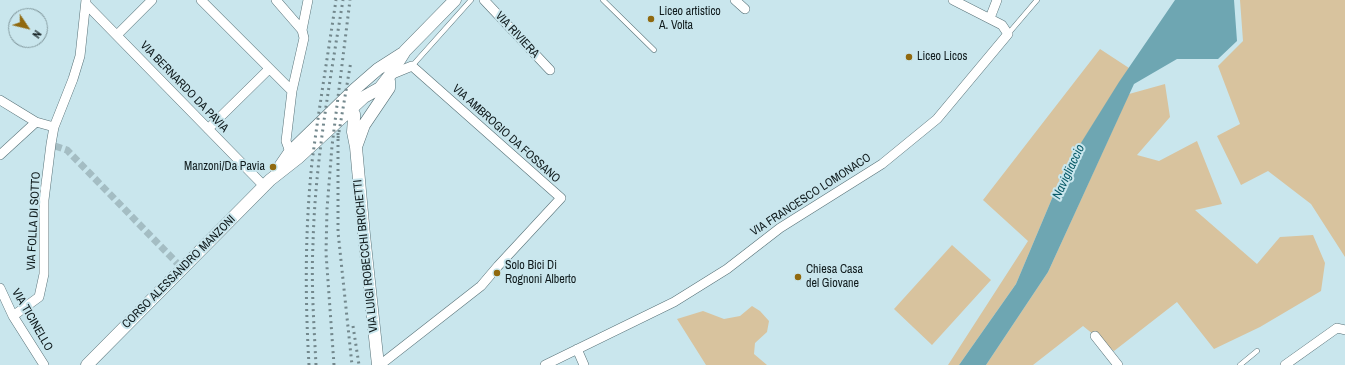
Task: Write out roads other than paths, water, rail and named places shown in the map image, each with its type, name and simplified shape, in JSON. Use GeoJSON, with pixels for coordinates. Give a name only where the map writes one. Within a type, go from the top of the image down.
{"type":"FeatureCollection","features":[{"type":"Feature","properties":{"kind":"street"},"geometry":{"type":"LineString","coordinates":[[117,35],[152,0]]}},
{"type":"Feature","properties":{"kind":"street"},"geometry":{"type":"LineString","coordinates":[[202,0],[292,91]]}},
{"type":"Feature","properties":{"kind":"street"},"geometry":{"type":"LineString","coordinates":[[276,0],[302,30]]}},
{"type":"Feature","properties":{"kind":"street"},"geometry":{"type":"LineString","coordinates":[[294,155],[286,141],[292,91],[304,38],[302,30],[308,0]]}},
{"type":"Feature","properties":{"kind":"street"},"geometry":{"type":"LineString","coordinates":[[355,118],[376,71],[405,51],[455,0]]}},
{"type":"Feature","properties":{"kind":"street","name":"VIA RIVIERA"},"geometry":{"type":"LineString","coordinates":[[484,0],[550,70]]}},
{"type":"Feature","properties":{"kind":"street"},"geometry":{"type":"LineString","coordinates":[[735,0],[745,9]]}},
{"type":"Feature","properties":{"kind":"street"},"geometry":{"type":"LineString","coordinates":[[953,0],[1002,25],[1008,34]]}},
{"type":"Feature","properties":{"kind":"street"},"geometry":{"type":"LineString","coordinates":[[990,18],[997,0]]}},
{"type":"Feature","properties":{"kind":"street","name":"VIA BERNARDO DA PAVIA"},"geometry":{"type":"LineString","coordinates":[[86,2],[208,129],[267,183]]}},
{"type":"Feature","properties":{"kind":"street","name":"VIA FOLLA DI SOTTO"},"geometry":{"type":"LineString","coordinates":[[13,316],[39,297],[44,274],[44,200],[51,144],[54,128],[73,79],[80,56],[86,2]]}},
{"type":"Feature","properties":{"kind":"street","name":"VIA FRANCESCO LOMONACO"},"geometry":{"type":"LineString","coordinates":[[545,365],[674,302],[727,269],[780,228],[882,164],[937,119],[1008,34]]}},
{"type":"Feature","properties":{"kind":"street"},"geometry":{"type":"LineString","coordinates":[[364,97],[380,88],[390,76],[405,51]]}},
{"type":"Feature","properties":{"kind":"street"},"geometry":{"type":"LineString","coordinates":[[390,76],[412,66]]}},
{"type":"Feature","properties":{"kind":"street","name":"VIA AMBROGIO DA FOSSANO"},"geometry":{"type":"LineString","coordinates":[[379,365],[481,286],[561,198],[412,66]]}},
{"type":"Feature","properties":{"kind":"street"},"geometry":{"type":"LineString","coordinates":[[208,129],[269,69]]}},
{"type":"Feature","properties":{"kind":"street"},"geometry":{"type":"LineString","coordinates":[[355,118],[389,88],[390,76],[385,70],[376,71]]}},
{"type":"Feature","properties":{"kind":"street","name":"CORSO ALESSANDRO MANZONI"},"geometry":{"type":"LineString","coordinates":[[86,365],[267,183],[354,88],[376,71]]}},
{"type":"Feature","properties":{"kind":"street"},"geometry":{"type":"LineString","coordinates":[[0,100],[36,122],[54,128]]}},
{"type":"Feature","properties":{"kind":"street","name":"CORSO ALESSANDRO MANZONI"},"geometry":{"type":"LineString","coordinates":[[294,155],[355,118]]}},
{"type":"Feature","properties":{"kind":"street","name":"VIA LUIGI ROBECCHI BRICHETTI"},"geometry":{"type":"LineString","coordinates":[[355,118],[363,227],[379,365]]}},
{"type":"Feature","properties":{"kind":"street"},"geometry":{"type":"LineString","coordinates":[[0,155],[36,122]]}},
{"type":"Feature","properties":{"kind":"street","name":"VIA TICINELLO"},"geometry":{"type":"LineString","coordinates":[[0,288],[13,316],[44,365]]}},
{"type":"Feature","properties":{"kind":"street"},"geometry":{"type":"LineString","coordinates":[[1285,365],[1337,328],[1345,330]]}},
{"type":"Feature","properties":{"kind":"street"},"geometry":{"type":"LineString","coordinates":[[1095,336],[1118,365]]}},
{"type":"Feature","properties":{"kind":"street"},"geometry":{"type":"LineString","coordinates":[[577,349],[584,365]]}},
{"type":"Feature","properties":{"kind":"lane"},"geometry":{"type":"LineString","coordinates":[[412,66],[471,0]]}},
{"type":"Feature","properties":{"kind":"lane"},"geometry":{"type":"LineString","coordinates":[[603,0],[654,50]]}},
{"type":"Feature","properties":{"kind":"lane"},"geometry":{"type":"LineString","coordinates":[[1008,34],[1037,0]]}},
{"type":"Feature","properties":{"kind":"lane"},"geometry":{"type":"LineString","coordinates":[[1240,365],[1256,351]]}},
{"type":"Feature","properties":{"kind":"water","name":"Navigliaccio"},"geometry":{"type":"Polygon","coordinates":[[[1175,0],[1234,0],[1237,41],[1218,59],[1177,59],[1134,84],[1048,272],[986,365],[959,365],[1016,284],[1064,170],[1119,82],[1175,0]]]}},
{"type":"Feature","properties":{"kind":"tunnel"},"geometry":{"type":"LineString","coordinates":[[55,146],[67,150],[177,263]]}},
{"type":"Feature","properties":{"kind":"railway"},"geometry":{"type":"LineString","coordinates":[[309,365],[306,264],[308,213],[312,162],[336,0]]}},
{"type":"Feature","properties":{"kind":"railway"},"geometry":{"type":"LineString","coordinates":[[316,365],[312,274],[314,213],[328,91],[343,0]]}},
{"type":"Feature","properties":{"kind":"railway"},"geometry":{"type":"LineString","coordinates":[[334,365],[326,253],[327,209],[332,146],[350,0]]}},
{"type":"Feature","properties":{"kind":"railway"},"geometry":{"type":"LineString","coordinates":[[338,138],[351,61]]}},
{"type":"Feature","properties":{"kind":"railway"},"geometry":{"type":"LineString","coordinates":[[338,133],[338,232],[352,365]]}},
{"type":"Feature","properties":{"kind":"railway"},"geometry":{"type":"LineString","coordinates":[[353,326],[359,365]]}},
{"type":"Feature","properties":{"kind":"place","name":"Liceo artistico A. Volta"},"geometry":{"type":"Point","coordinates":[651,19]}},
{"type":"Feature","properties":{"kind":"place","name":"Liceo Licos"},"geometry":{"type":"Point","coordinates":[909,57]}},
{"type":"Feature","properties":{"kind":"place","name":"Manzoni/Da Pavia"},"geometry":{"type":"Point","coordinates":[273,167]}},
{"type":"Feature","properties":{"kind":"place","name":"Solo Bici Di Rognoni Alberto"},"geometry":{"type":"Point","coordinates":[497,273]}},
{"type":"Feature","properties":{"kind":"place","name":"Chiesa Casa del Giovane"},"geometry":{"type":"Point","coordinates":[798,277]}}]}
